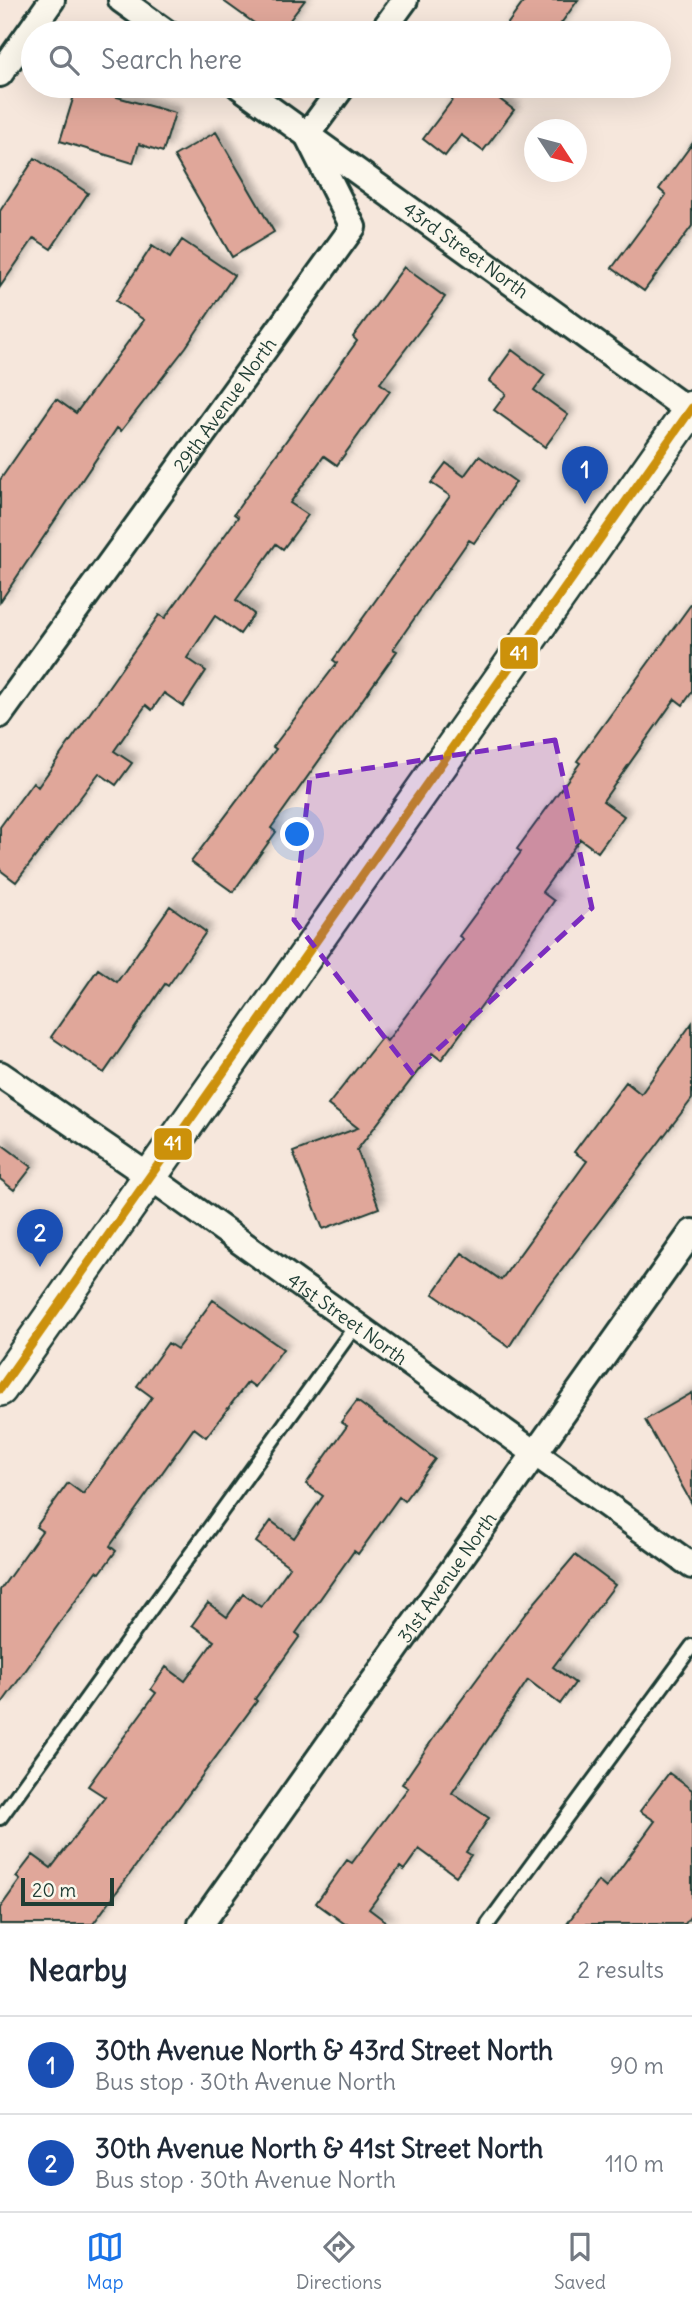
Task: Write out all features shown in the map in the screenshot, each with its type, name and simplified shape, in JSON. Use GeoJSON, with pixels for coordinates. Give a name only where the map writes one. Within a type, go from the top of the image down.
{"type":"FeatureCollection","features":[{"type":"Feature","properties":{"kind":"street"},"geometry":{"type":"LineString","coordinates":[[37,21],[52,0]]}},
{"type":"Feature","properties":{"kind":"street"},"geometry":{"type":"LineString","coordinates":[[121,0],[150,21]]}},
{"type":"Feature","properties":{"kind":"street"},"geometry":{"type":"LineString","coordinates":[[390,21],[405,0]]}},
{"type":"Feature","properties":{"kind":"street"},"geometry":{"type":"LineString","coordinates":[[0,74],[21,44]]}},
{"type":"Feature","properties":{"kind":"street","name":"43rd Street North"},"geometry":{"type":"LineString","coordinates":[[256,98],[691,411]]}},
{"type":"Feature","properties":{"kind":"street"},"geometry":{"type":"LineString","coordinates":[[307,135],[334,98]]}},
{"type":"Feature","properties":{"kind":"street","name":"29th Avenue North"},"geometry":{"type":"LineString","coordinates":[[0,715],[353,227],[307,135]]}},
{"type":"Feature","properties":{"kind":"street"},"geometry":{"type":"LineString","coordinates":[[0,1389],[691,411]]}},
{"type":"Feature","properties":{"kind":"street","name":"41st Street North"},"geometry":{"type":"LineString","coordinates":[[0,1074],[150,1177],[692,1566]]}},
{"type":"Feature","properties":{"kind":"street","name":"31st Avenue North"},"geometry":{"type":"LineString","coordinates":[[201,1924],[692,1232]]}},
{"type":"Feature","properties":{"kind":"lane"},"geometry":{"type":"LineString","coordinates":[[0,1818],[356,1325]]}},
{"type":"Feature","properties":{"kind":"lane"},"geometry":{"type":"LineString","coordinates":[[488,1924],[692,1646]]}},
{"type":"Feature","properties":{"kind":"highlighted area"},"geometry":{"type":"Polygon","coordinates":[[[555,740],[592,908],[412,1073],[294,920],[310,777],[555,740]]]}},
{"type":"Feature","properties":{"kind":"building"},"geometry":{"type":"Polygon","coordinates":[[[222,0],[305,0],[289,21],[251,21],[222,0]]]}},
{"type":"Feature","properties":{"kind":"building"},"geometry":{"type":"Polygon","coordinates":[[[525,0],[578,0],[563,21],[510,21],[525,0]]]}},
{"type":"Feature","properties":{"kind":"building"},"geometry":{"type":"Polygon","coordinates":[[[73,98],[121,98],[175,113],[163,152],[139,144],[133,163],[60,141],[73,98]]]}},
{"type":"Feature","properties":{"kind":"building"},"geometry":{"type":"Polygon","coordinates":[[[454,98],[498,98],[514,110],[483,151],[461,135],[445,156],[423,139],[454,98]]]}},
{"type":"Feature","properties":{"kind":"building"},"geometry":{"type":"Polygon","coordinates":[[[216,132],[274,232],[232,257],[174,156],[216,132]]]}},
{"type":"Feature","properties":{"kind":"building"},"geometry":{"type":"Polygon","coordinates":[[[692,144],[692,226],[644,291],[612,268],[666,195],[659,189],[692,144]]]}},
{"type":"Feature","properties":{"kind":"building"},"geometry":{"type":"Polygon","coordinates":[[[35,158],[88,193],[51,249],[34,238],[0,287],[0,211],[35,158]]]}},
{"type":"Feature","properties":{"kind":"building"},"geometry":{"type":"Polygon","coordinates":[[[182,240],[234,275],[186,347],[121,431],[117,428],[0,602],[0,480],[56,399],[76,413],[144,320],[116,301],[152,246],[170,258],[182,240]]]}},
{"type":"Feature","properties":{"kind":"building"},"geometry":{"type":"Polygon","coordinates":[[[404,267],[445,297],[380,383],[390,391],[337,465],[324,456],[290,503],[308,515],[283,549],[276,544],[236,600],[254,614],[240,634],[215,616],[187,658],[206,671],[183,706],[164,693],[152,710],[146,705],[114,751],[132,763],[116,785],[99,773],[16,882],[0,870],[0,827],[33,782],[38,787],[159,615],[165,618],[238,517],[234,514],[357,341],[353,337],[404,267]]]}},
{"type":"Feature","properties":{"kind":"building"},"geometry":{"type":"Polygon","coordinates":[[[512,350],[545,375],[534,390],[568,415],[545,447],[494,410],[506,394],[489,381],[512,350]]]}},
{"type":"Feature","properties":{"kind":"building"},"geometry":{"type":"Polygon","coordinates":[[[479,456],[516,482],[474,543],[469,540],[393,649],[397,651],[271,828],[276,832],[233,892],[191,862],[337,663],[333,660],[450,496],[431,483],[446,463],[464,476],[479,456]]]}},
{"type":"Feature","properties":{"kind":"building"},"geometry":{"type":"Polygon","coordinates":[[[692,603],[692,692],[683,705],[675,699],[603,801],[624,816],[598,852],[580,839],[542,892],[554,901],[496,986],[441,1060],[432,1053],[357,1150],[379,1208],[323,1229],[293,1152],[358,1128],[328,1105],[382,1037],[387,1041],[463,939],[459,936],[521,852],[517,849],[580,763],[577,761],[692,603]]]}},
{"type":"Feature","properties":{"kind":"building"},"geometry":{"type":"Polygon","coordinates":[[[170,906],[206,932],[168,986],[165,984],[104,1073],[51,1037],[98,969],[117,982],[170,906]]]}},
{"type":"Feature","properties":{"kind":"building"},"geometry":{"type":"Polygon","coordinates":[[[692,1023],[692,1099],[536,1304],[509,1347],[433,1294],[462,1253],[501,1280],[587,1161],[574,1152],[626,1082],[641,1094],[692,1023]]]}},
{"type":"Feature","properties":{"kind":"building"},"geometry":{"type":"Polygon","coordinates":[[[0,1143],[32,1167],[14,1190],[0,1179],[0,1143]]]}},
{"type":"Feature","properties":{"kind":"building"},"geometry":{"type":"Polygon","coordinates":[[[213,1300],[283,1349],[255,1387],[248,1382],[206,1437],[194,1428],[110,1546],[116,1551],[100,1573],[97,1571],[0,1706],[0,1590],[42,1531],[36,1527],[68,1483],[83,1494],[152,1397],[137,1386],[168,1343],[177,1349],[213,1300]]]}},
{"type":"Feature","properties":{"kind":"building"},"geometry":{"type":"Polygon","coordinates":[[[692,1393],[692,1504],[645,1420],[692,1393]]]}},
{"type":"Feature","properties":{"kind":"building"},"geometry":{"type":"Polygon","coordinates":[[[357,1401],[435,1459],[404,1501],[399,1497],[358,1554],[354,1551],[296,1633],[300,1636],[255,1699],[257,1701],[93,1924],[0,1924],[0,1908],[20,1880],[16,1877],[33,1855],[51,1868],[105,1797],[88,1786],[156,1693],[151,1689],[166,1667],[185,1681],[214,1641],[192,1625],[208,1603],[227,1617],[243,1594],[261,1607],[290,1567],[256,1542],[271,1521],[294,1538],[323,1496],[306,1484],[347,1426],[341,1422],[357,1401]]]}},
{"type":"Feature","properties":{"kind":"building"},"geometry":{"type":"Polygon","coordinates":[[[575,1555],[615,1585],[553,1667],[575,1683],[560,1704],[528,1680],[452,1793],[489,1818],[466,1852],[471,1855],[456,1876],[419,1849],[404,1870],[400,1867],[369,1909],[389,1924],[345,1924],[316,1903],[347,1860],[352,1863],[408,1788],[402,1784],[437,1733],[525,1614],[575,1555]]]}},
{"type":"Feature","properties":{"kind":"building"},"geometry":{"type":"Polygon","coordinates":[[[669,1773],[692,1790],[692,1914],[685,1924],[567,1924],[598,1881],[606,1888],[655,1821],[640,1811],[669,1773]]]}},
{"type":"Feature","properties":{"kind":"transit line","name":"41"},"geometry":{"type":"LineString","coordinates":[[0,1389],[692,408]]}},
{"type":"Feature","properties":{"kind":"place","name":"30th Avenue North & 43rd Street North"},"geometry":{"type":"Point","coordinates":[585,504]}},
{"type":"Feature","properties":{"kind":"place","name":"30th Avenue North & 41st Street North"},"geometry":{"type":"Point","coordinates":[40,1267]}}]}
